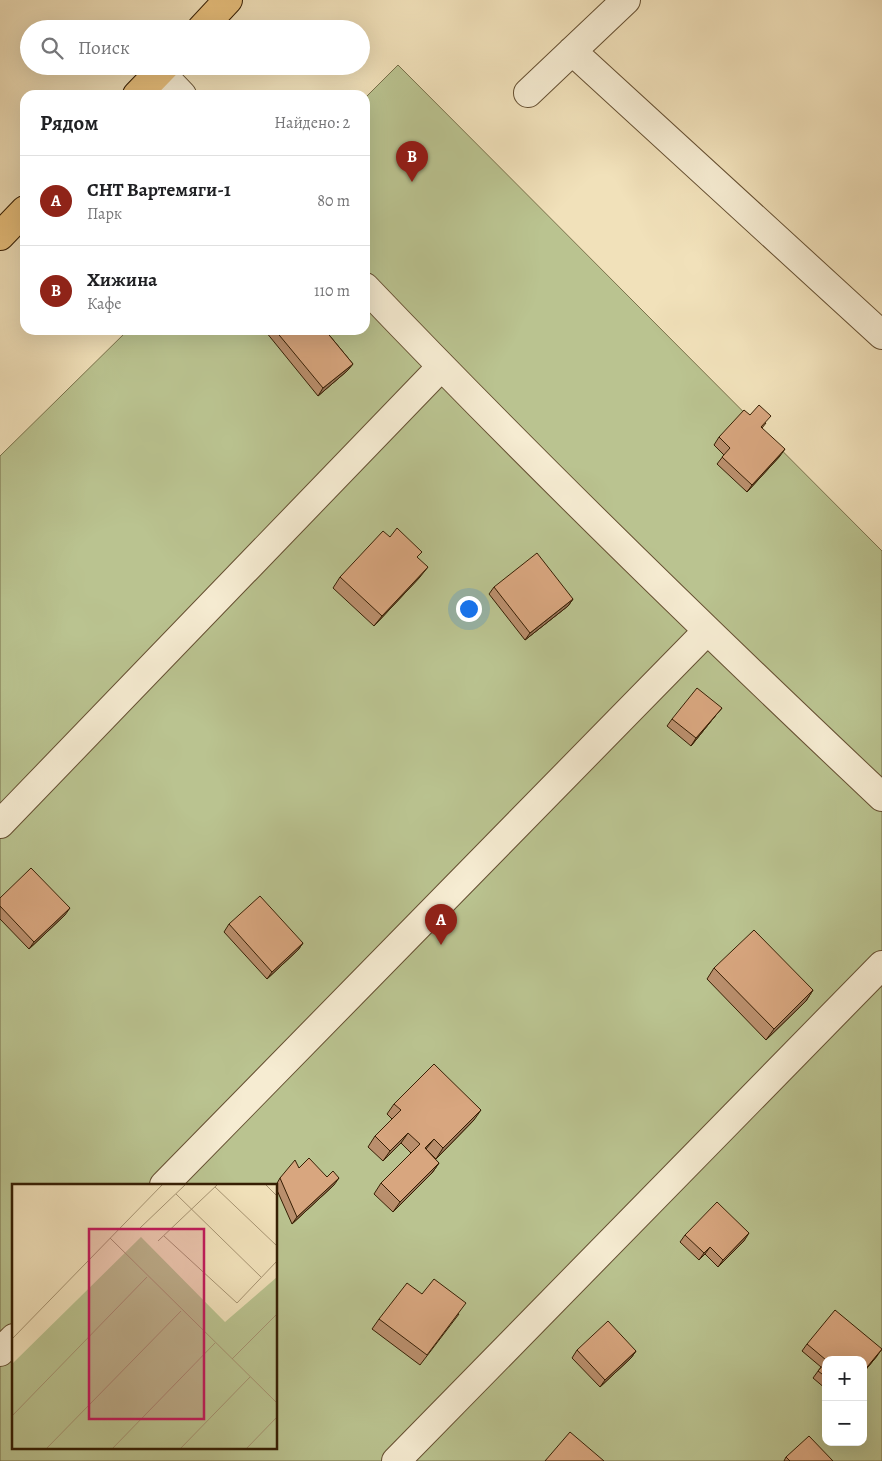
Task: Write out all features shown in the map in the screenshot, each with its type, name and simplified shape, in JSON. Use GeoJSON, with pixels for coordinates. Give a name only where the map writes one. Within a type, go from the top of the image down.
{"type":"FeatureCollection","features":[{"type":"Feature","properties":{"kind":"main road"},"geometry":{"type":"LineString","coordinates":[[209,20],[228,0]]}},
{"type":"Feature","properties":{"kind":"main road"},"geometry":{"type":"LineString","coordinates":[[142,90],[156,75]]}},
{"type":"Feature","properties":{"kind":"main road"},"geometry":{"type":"LineString","coordinates":[[0,236],[20,215]]}},
{"type":"Feature","properties":{"kind":"street"},"geometry":{"type":"LineString","coordinates":[[528,94],[626,0]]}},
{"type":"Feature","properties":{"kind":"street"},"geometry":{"type":"LineString","coordinates":[[572,51],[882,334]]}},
{"type":"Feature","properties":{"kind":"street"},"geometry":{"type":"LineString","coordinates":[[167,75],[178,90]]}},
{"type":"Feature","properties":{"kind":"street"},"geometry":{"type":"LineString","coordinates":[[370,292],[441,366],[707,631],[882,797]]}},
{"type":"Feature","properties":{"kind":"street"},"geometry":{"type":"LineString","coordinates":[[0,824],[441,366]]}},
{"type":"Feature","properties":{"kind":"street"},"geometry":{"type":"LineString","coordinates":[[165,1184],[707,631]]}},
{"type":"Feature","properties":{"kind":"street"},"geometry":{"type":"LineString","coordinates":[[396,1461],[882,965]]}},
{"type":"Feature","properties":{"kind":"street"},"geometry":{"type":"LineString","coordinates":[[0,1352],[12,1340]]}},
{"type":"Feature","properties":{"kind":"green space"},"geometry":{"type":"Polygon","coordinates":[[[398,65],[882,551],[882,1461],[0,1461],[0,456],[123,335],[370,335],[370,93],[398,65]]]}},
{"type":"Feature","properties":{"kind":"building"},"geometry":{"type":"Polygon","coordinates":[[[279,335],[329,335],[353,364],[323,388],[279,335]]]}},
{"type":"Feature","properties":{"kind":"building"},"geometry":{"type":"Polygon","coordinates":[[[759,405],[771,416],[761,427],[785,449],[752,485],[722,457],[730,448],[719,437],[744,410],[750,415],[759,405]]]}},
{"type":"Feature","properties":{"kind":"building"},"geometry":{"type":"Polygon","coordinates":[[[397,528],[422,552],[417,557],[428,567],[382,616],[340,577],[383,531],[390,537],[397,528]]]}},
{"type":"Feature","properties":{"kind":"building"},"geometry":{"type":"Polygon","coordinates":[[[537,553],[573,599],[530,633],[494,587],[537,553]]]}},
{"type":"Feature","properties":{"kind":"building"},"geometry":{"type":"Polygon","coordinates":[[[697,688],[722,708],[696,738],[672,719],[697,688]]]}},
{"type":"Feature","properties":{"kind":"building"},"geometry":{"type":"Polygon","coordinates":[[[31,868],[70,908],[34,942],[0,906],[0,898],[31,868]]]}},
{"type":"Feature","properties":{"kind":"building"},"geometry":{"type":"Polygon","coordinates":[[[260,896],[303,943],[272,972],[229,924],[260,896]]]}},
{"type":"Feature","properties":{"kind":"building"},"geometry":{"type":"Polygon","coordinates":[[[754,930],[813,990],[774,1029],[714,968],[754,930]]]}},
{"type":"Feature","properties":{"kind":"building"},"geometry":{"type":"Polygon","coordinates":[[[434,1064],[481,1110],[443,1148],[434,1139],[425,1148],[439,1163],[400,1202],[381,1183],[420,1144],[408,1133],[390,1151],[375,1136],[401,1110],[394,1104],[434,1064]]]}},
{"type":"Feature","properties":{"kind":"building"},"geometry":{"type":"Polygon","coordinates":[[[309,1158],[327,1177],[333,1171],[339,1178],[297,1217],[280,1178],[295,1160],[299,1168],[309,1158]]]}},
{"type":"Feature","properties":{"kind":"building"},"geometry":{"type":"Polygon","coordinates":[[[717,1202],[749,1233],[723,1260],[710,1247],[704,1253],[685,1235],[717,1202]]]}},
{"type":"Feature","properties":{"kind":"building"},"geometry":{"type":"Polygon","coordinates":[[[434,1279],[466,1303],[427,1355],[379,1319],[407,1283],[422,1294],[434,1279]]]}},
{"type":"Feature","properties":{"kind":"building"},"geometry":{"type":"Polygon","coordinates":[[[835,1310],[882,1349],[867,1367],[867,1356],[822,1357],[807,1344],[835,1310]]]}},
{"type":"Feature","properties":{"kind":"building"},"geometry":{"type":"Polygon","coordinates":[[[608,1321],[636,1351],[605,1380],[577,1350],[608,1321]]]}},
{"type":"Feature","properties":{"kind":"building"},"geometry":{"type":"Polygon","coordinates":[[[570,1432],[604,1461],[545,1461],[570,1432]]]}},
{"type":"Feature","properties":{"kind":"building"},"geometry":{"type":"Polygon","coordinates":[[[809,1436],[833,1461],[790,1461],[786,1457],[809,1436]]]}},
{"type":"Feature","properties":{"kind":"place","name":"Хижина"},"geometry":{"type":"Point","coordinates":[412,182]}},
{"type":"Feature","properties":{"kind":"place","name":"СНТ Вартемяги-1"},"geometry":{"type":"Point","coordinates":[441,945]}}]}
